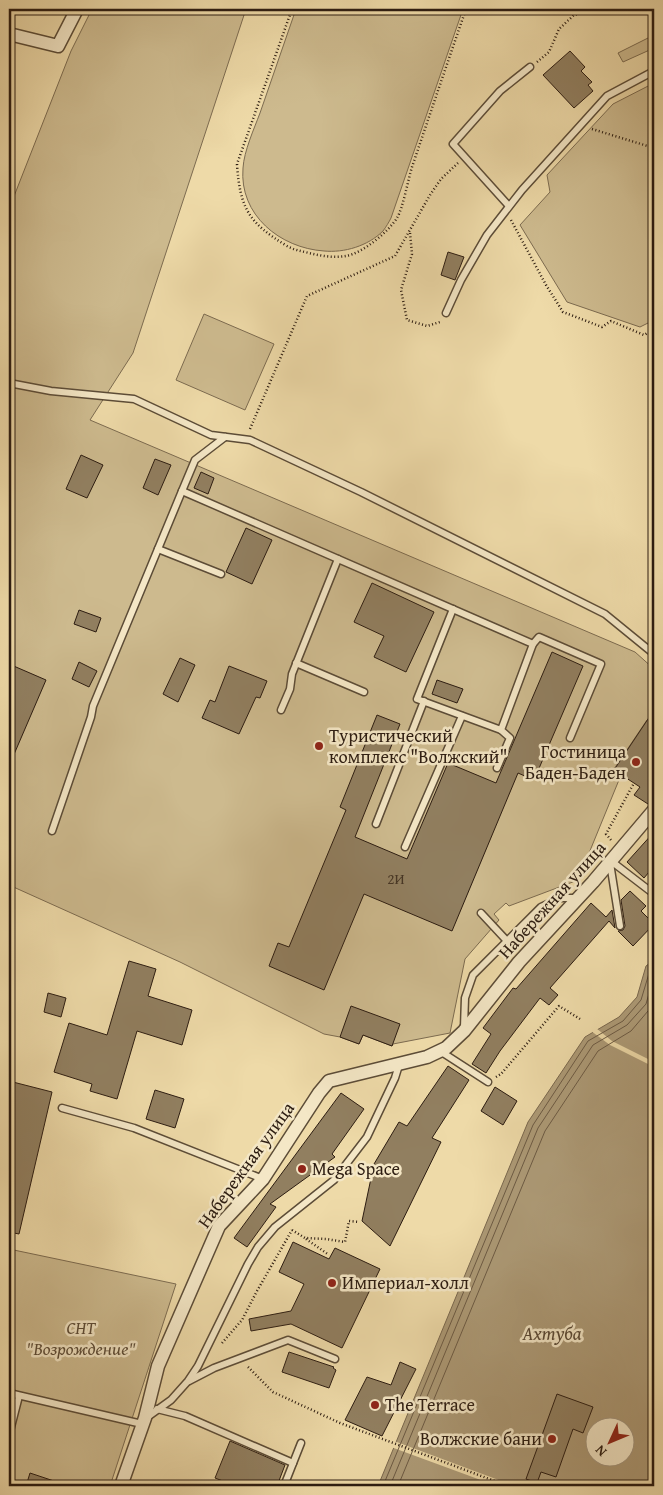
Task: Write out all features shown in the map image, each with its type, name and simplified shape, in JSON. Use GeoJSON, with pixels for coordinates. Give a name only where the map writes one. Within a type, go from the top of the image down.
{"type":"FeatureCollection","features":[{"type":"Feature","properties":{"kind":"street"},"geometry":{"type":"LineString","coordinates":[[9,34],[58,46],[76,9]]}},
{"type":"Feature","properties":{"kind":"street","name":"Набережная улица"},"geometry":{"type":"LineString","coordinates":[[120,1486],[143,1421],[158,1366],[219,1226],[263,1179],[319,1092],[330,1081],[427,1057],[446,1048],[464,1031],[519,962],[611,861],[654,810]]}},
{"type":"Feature","properties":{"kind":"lane"},"geometry":{"type":"LineString","coordinates":[[508,208],[452,144],[500,90],[530,67]]}},
{"type":"Feature","properties":{"kind":"lane"},"geometry":{"type":"LineString","coordinates":[[446,313],[461,280],[487,235],[522,190],[607,96],[654,71]]}},
{"type":"Feature","properties":{"kind":"lane"},"geometry":{"type":"LineString","coordinates":[[9,383],[51,391],[134,399],[211,435],[250,440],[336,480],[605,614],[654,654]]}},
{"type":"Feature","properties":{"kind":"lane"},"geometry":{"type":"LineString","coordinates":[[52,831],[91,717],[93,706],[194,460],[226,437]]}},
{"type":"Feature","properties":{"kind":"lane"},"geometry":{"type":"LineString","coordinates":[[182,491],[533,644]]}},
{"type":"Feature","properties":{"kind":"lane"},"geometry":{"type":"LineString","coordinates":[[158,548],[221,574]]}},
{"type":"Feature","properties":{"kind":"lane"},"geometry":{"type":"LineString","coordinates":[[281,710],[290,689],[296,663],[338,559]]}},
{"type":"Feature","properties":{"kind":"lane"},"geometry":{"type":"LineString","coordinates":[[453,609],[418,699],[501,730],[510,738],[497,768]]}},
{"type":"Feature","properties":{"kind":"lane"},"geometry":{"type":"LineString","coordinates":[[501,730],[533,644],[540,637],[601,664],[570,738]]}},
{"type":"Feature","properties":{"kind":"lane"},"geometry":{"type":"LineString","coordinates":[[296,663],[364,692]]}},
{"type":"Feature","properties":{"kind":"lane"},"geometry":{"type":"LineString","coordinates":[[376,824],[424,701]]}},
{"type":"Feature","properties":{"kind":"lane"},"geometry":{"type":"LineString","coordinates":[[405,847],[462,716]]}},
{"type":"Feature","properties":{"kind":"lane"},"geometry":{"type":"LineString","coordinates":[[611,861],[654,894]]}},
{"type":"Feature","properties":{"kind":"lane"},"geometry":{"type":"LineString","coordinates":[[611,861],[620,926]]}},
{"type":"Feature","properties":{"kind":"lane"},"geometry":{"type":"LineString","coordinates":[[464,1031],[466,998],[472,975],[540,907],[560,898],[578,898]]}},
{"type":"Feature","properties":{"kind":"lane"},"geometry":{"type":"LineString","coordinates":[[481,913],[507,941]]}},
{"type":"Feature","properties":{"kind":"lane"},"geometry":{"type":"LineString","coordinates":[[440,1051],[488,1082]]}},
{"type":"Feature","properties":{"kind":"lane"},"geometry":{"type":"LineString","coordinates":[[9,1393],[143,1421],[171,1400],[198,1366],[258,1247],[275,1227],[334,1180],[367,1137],[395,1078],[399,1063]]}},
{"type":"Feature","properties":{"kind":"lane"},"geometry":{"type":"LineString","coordinates":[[62,1108],[134,1128],[263,1179]]}},
{"type":"Feature","properties":{"kind":"lane"},"geometry":{"type":"LineString","coordinates":[[188,1381],[238,1358],[288,1340],[335,1359]]}},
{"type":"Feature","properties":{"kind":"lane"},"geometry":{"type":"LineString","coordinates":[[9,1435],[19,1396]]}},
{"type":"Feature","properties":{"kind":"lane"},"geometry":{"type":"LineString","coordinates":[[157,1409],[185,1416],[293,1463]]}},
{"type":"Feature","properties":{"kind":"lane"},"geometry":{"type":"LineString","coordinates":[[284,1486],[301,1443]]}},
{"type":"Feature","properties":{"kind":"path"},"geometry":{"type":"LineString","coordinates":[[292,9],[237,164],[238,181],[242,199],[252,220],[272,236],[293,249],[334,257],[348,255],[368,245],[387,231],[398,216],[408,180],[466,9]]}},
{"type":"Feature","properties":{"kind":"path"},"geometry":{"type":"LineString","coordinates":[[530,67],[549,52],[559,29],[574,15],[595,9]]}},
{"type":"Feature","properties":{"kind":"path"},"geometry":{"type":"LineString","coordinates":[[581,125],[654,148]]}},
{"type":"Feature","properties":{"kind":"path"},"geometry":{"type":"LineString","coordinates":[[246,439],[307,296],[395,256],[441,179],[464,157]]}},
{"type":"Feature","properties":{"kind":"path"},"geometry":{"type":"LineString","coordinates":[[508,208],[546,285],[563,312],[602,327],[611,321],[644,334],[654,329]]}},
{"type":"Feature","properties":{"kind":"path"},"geometry":{"type":"LineString","coordinates":[[410,231],[412,254],[401,290],[407,320],[427,326],[441,322],[446,313]]}},
{"type":"Feature","properties":{"kind":"path"},"geometry":{"type":"LineString","coordinates":[[621,849],[606,834],[634,783]]}},
{"type":"Feature","properties":{"kind":"path"},"geometry":{"type":"LineString","coordinates":[[488,1082],[501,1074],[558,1006],[580,1019]]}},
{"type":"Feature","properties":{"kind":"path"},"geometry":{"type":"LineString","coordinates":[[305,1238],[345,1242],[349,1220],[359,1222]]}},
{"type":"Feature","properties":{"kind":"path"},"geometry":{"type":"LineString","coordinates":[[281,1222],[330,1255]]}},
{"type":"Feature","properties":{"kind":"path"},"geometry":{"type":"LineString","coordinates":[[218,1347],[242,1320],[292,1230]]}},
{"type":"Feature","properties":{"kind":"path"},"geometry":{"type":"LineString","coordinates":[[238,1358],[273,1392],[340,1423],[508,1486]]}},
{"type":"Feature","properties":{"kind":"green space","name":"Туристический комплекс \"Волжский\""},"geometry":{"type":"Polygon","coordinates":[[[92,9],[246,9],[133,353],[90,420],[635,652],[654,669],[654,718],[651,723],[647,720],[614,769],[621,775],[578,880],[509,906],[506,903],[494,914],[499,920],[465,959],[450,1033],[393,1044],[392,1046],[363,1035],[359,1044],[340,1037],[324,1034],[180,962],[9,885],[9,209],[71,51],[92,9]]]}},
{"type":"Feature","properties":{"kind":"green space"},"geometry":{"type":"Polygon","coordinates":[[[296,9],[463,9],[391,218],[383,231],[377,236],[348,250],[324,251],[308,248],[278,236],[255,214],[248,200],[244,185],[243,168],[247,147],[296,9]]]}},
{"type":"Feature","properties":{"kind":"green space"},"geometry":{"type":"Polygon","coordinates":[[[654,35],[654,48],[623,62],[618,53],[654,35]]]}},
{"type":"Feature","properties":{"kind":"green space"},"geometry":{"type":"Polygon","coordinates":[[[654,83],[654,320],[640,327],[567,302],[520,225],[550,192],[547,175],[613,104],[654,83]]]}},
{"type":"Feature","properties":{"kind":"green space"},"geometry":{"type":"Polygon","coordinates":[[[204,314],[274,344],[245,410],[176,380],[204,314]]]}},
{"type":"Feature","properties":{"kind":"green space","name":"СНТ \"Возрождение\""},"geometry":{"type":"Polygon","coordinates":[[[9,1249],[176,1284],[110,1486],[9,1486],[9,1249]]]}},
{"type":"Feature","properties":{"kind":"water","name":"Ахтуба"},"geometry":{"type":"Polygon","coordinates":[[[654,960],[654,1486],[378,1486],[528,1122],[585,1037],[619,1017],[637,997],[646,966],[654,960]]]}},
{"type":"Feature","properties":{"kind":"pier"},"geometry":{"type":"Polygon","coordinates":[[[596,1028],[612,1041],[654,1062],[654,1067],[610,1045],[591,1031],[596,1028]]]}},
{"type":"Feature","properties":{"kind":"pier"},"geometry":{"type":"Polygon","coordinates":[[[394,1441],[515,1486],[497,1486],[391,1447],[394,1441]]]}},
{"type":"Feature","properties":{"kind":"building"},"geometry":{"type":"Polygon","coordinates":[[[570,51],[585,67],[581,71],[592,82],[588,85],[593,91],[574,108],[543,75],[570,51]]]}},
{"type":"Feature","properties":{"kind":"building"},"geometry":{"type":"Polygon","coordinates":[[[448,252],[464,257],[455,280],[441,275],[448,252]]]}},
{"type":"Feature","properties":{"kind":"building"},"geometry":{"type":"Polygon","coordinates":[[[81,455],[103,465],[87,498],[66,489],[81,455]]]}},
{"type":"Feature","properties":{"kind":"building"},"geometry":{"type":"Polygon","coordinates":[[[155,459],[171,465],[158,495],[143,488],[155,459]]]}},
{"type":"Feature","properties":{"kind":"building"},"geometry":{"type":"Polygon","coordinates":[[[201,472],[214,478],[208,494],[194,488],[201,472]]]}},
{"type":"Feature","properties":{"kind":"building"},"geometry":{"type":"Polygon","coordinates":[[[246,528],[272,540],[252,584],[226,572],[246,528]]]}},
{"type":"Feature","properties":{"kind":"building"},"geometry":{"type":"Polygon","coordinates":[[[372,583],[434,612],[406,672],[374,657],[384,636],[354,622],[372,583]]]}},
{"type":"Feature","properties":{"kind":"building"},"geometry":{"type":"Polygon","coordinates":[[[79,610],[101,618],[96,632],[74,624],[79,610]]]}},
{"type":"Feature","properties":{"kind":"building"},"geometry":{"type":"Polygon","coordinates":[[[552,652],[583,666],[534,780],[518,773],[452,931],[364,894],[324,990],[269,966],[278,943],[289,947],[346,810],[340,807],[377,715],[400,724],[355,837],[407,859],[448,763],[496,783],[552,652]]]}},
{"type":"Feature","properties":{"kind":"building"},"geometry":{"type":"Polygon","coordinates":[[[180,658],[195,665],[178,702],[163,694],[180,658]]]}},
{"type":"Feature","properties":{"kind":"building"},"geometry":{"type":"Polygon","coordinates":[[[79,662],[97,671],[89,687],[72,679],[79,662]]]}},
{"type":"Feature","properties":{"kind":"building"},"geometry":{"type":"Polygon","coordinates":[[[9,664],[46,680],[9,766],[9,664]]]}},
{"type":"Feature","properties":{"kind":"building"},"geometry":{"type":"Polygon","coordinates":[[[229,666],[267,681],[260,698],[256,697],[239,734],[202,718],[210,700],[215,702],[229,666]]]}},
{"type":"Feature","properties":{"kind":"building"},"geometry":{"type":"Polygon","coordinates":[[[437,680],[463,689],[457,703],[432,694],[437,680]]]}},
{"type":"Feature","properties":{"kind":"building","name":"Гостиница Баден-Баден"},"geometry":{"type":"Polygon","coordinates":[[[654,710],[654,794],[648,804],[634,795],[640,787],[614,770],[654,710]]]}},
{"type":"Feature","properties":{"kind":"building"},"geometry":{"type":"Polygon","coordinates":[[[654,832],[654,866],[644,878],[627,862],[654,832]]]}},
{"type":"Feature","properties":{"kind":"building"},"geometry":{"type":"Polygon","coordinates":[[[630,891],[646,906],[641,911],[654,924],[633,946],[618,931],[623,930],[625,926],[621,900],[630,891]]]}},
{"type":"Feature","properties":{"kind":"building"},"geometry":{"type":"Polygon","coordinates":[[[591,903],[606,917],[612,910],[615,928],[609,921],[550,988],[558,995],[549,1005],[540,998],[486,1073],[472,1064],[491,1034],[483,1028],[513,988],[516,989],[591,903]]]}},
{"type":"Feature","properties":{"kind":"building"},"geometry":{"type":"Polygon","coordinates":[[[129,961],[156,969],[148,996],[192,1010],[182,1045],[137,1031],[117,1099],[90,1091],[92,1084],[54,1072],[69,1023],[107,1035],[129,961]]]}},
{"type":"Feature","properties":{"kind":"building"},"geometry":{"type":"Polygon","coordinates":[[[48,993],[66,998],[61,1017],[44,1012],[48,993]]]}},
{"type":"Feature","properties":{"kind":"building"},"geometry":{"type":"Polygon","coordinates":[[[351,1006],[400,1024],[392,1046],[363,1035],[359,1044],[340,1037],[351,1006]]]}},
{"type":"Feature","properties":{"kind":"building"},"geometry":{"type":"Polygon","coordinates":[[[448,1066],[469,1080],[432,1138],[441,1142],[390,1246],[362,1221],[374,1164],[399,1122],[407,1126],[448,1066]]]}},
{"type":"Feature","properties":{"kind":"building"},"geometry":{"type":"Polygon","coordinates":[[[9,1081],[52,1092],[19,1234],[9,1232],[9,1081]]]}},
{"type":"Feature","properties":{"kind":"building"},"geometry":{"type":"Polygon","coordinates":[[[495,1087],[517,1101],[503,1125],[481,1111],[495,1087]]]}},
{"type":"Feature","properties":{"kind":"building"},"geometry":{"type":"Polygon","coordinates":[[[155,1090],[184,1099],[175,1128],[146,1119],[155,1090]]]}},
{"type":"Feature","properties":{"kind":"building"},"geometry":{"type":"Polygon","coordinates":[[[341,1093],[364,1109],[332,1154],[335,1157],[270,1204],[276,1207],[247,1247],[234,1238],[341,1093]]]}},
{"type":"Feature","properties":{"kind":"building"},"geometry":{"type":"Polygon","coordinates":[[[293,1242],[329,1259],[335,1248],[380,1269],[342,1348],[291,1324],[251,1331],[249,1319],[291,1311],[304,1284],[279,1272],[293,1242]]]}},
{"type":"Feature","properties":{"kind":"building"},"geometry":{"type":"Polygon","coordinates":[[[289,1352],[334,1367],[336,1370],[329,1388],[282,1372],[289,1352]]]}},
{"type":"Feature","properties":{"kind":"building","name":"The Terrace"},"geometry":{"type":"Polygon","coordinates":[[[400,1362],[416,1369],[382,1436],[345,1420],[367,1377],[391,1385],[400,1362]]]}},
{"type":"Feature","properties":{"kind":"building","name":"Волжские бани"},"geometry":{"type":"Polygon","coordinates":[[[557,1394],[593,1407],[589,1418],[586,1418],[583,1433],[573,1429],[556,1477],[541,1472],[537,1483],[526,1479],[557,1394]]]}},
{"type":"Feature","properties":{"kind":"building"},"geometry":{"type":"Polygon","coordinates":[[[230,1441],[285,1465],[277,1486],[236,1486],[215,1478],[230,1441]]]}},
{"type":"Feature","properties":{"kind":"building"},"geometry":{"type":"Polygon","coordinates":[[[30,1473],[63,1484],[62,1486],[26,1486],[30,1473]]]}},
{"type":"Feature","properties":{"kind":"place","name":"Туристический комплекс \"Волжский\""},"geometry":{"type":"Point","coordinates":[319,746]}},
{"type":"Feature","properties":{"kind":"place","name":"Гостиница Баден-Баден"},"geometry":{"type":"Point","coordinates":[636,762]}},
{"type":"Feature","properties":{"kind":"place","name":"Mega Space"},"geometry":{"type":"Point","coordinates":[302,1169]}},
{"type":"Feature","properties":{"kind":"place","name":"Империал-холл"},"geometry":{"type":"Point","coordinates":[332,1283]}},
{"type":"Feature","properties":{"kind":"place","name":"The Terrace"},"geometry":{"type":"Point","coordinates":[375,1405]}},
{"type":"Feature","properties":{"kind":"place","name":"Волжские бани"},"geometry":{"type":"Point","coordinates":[552,1439]}}]}
